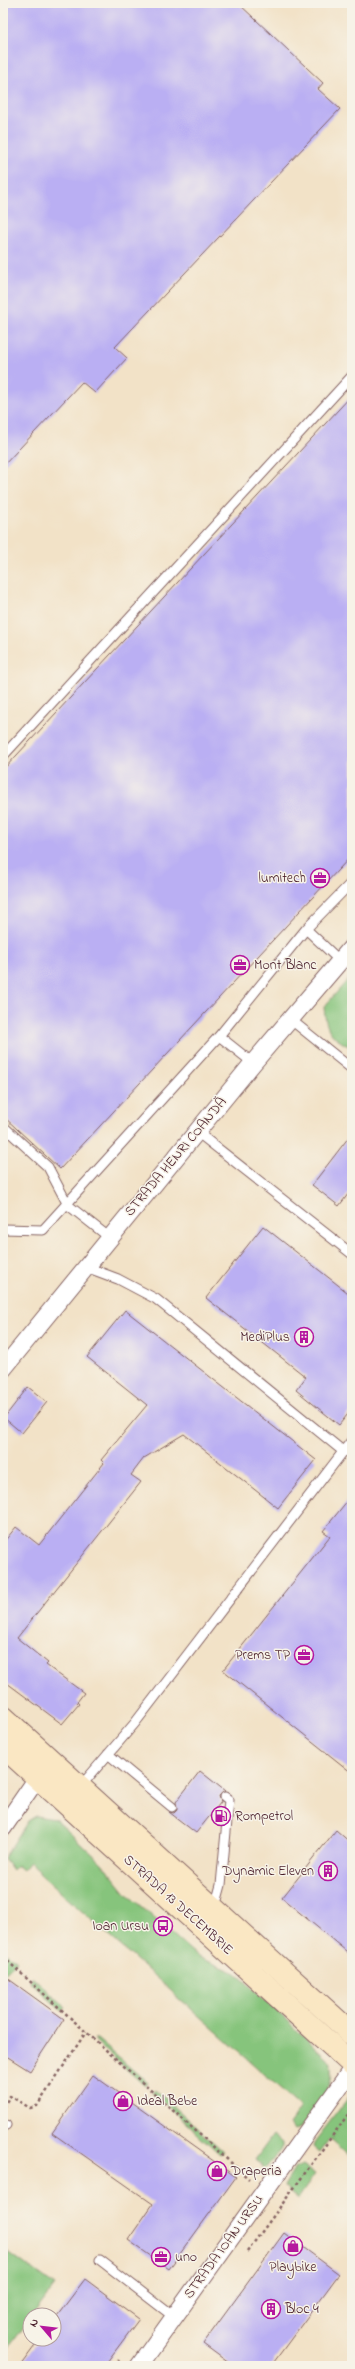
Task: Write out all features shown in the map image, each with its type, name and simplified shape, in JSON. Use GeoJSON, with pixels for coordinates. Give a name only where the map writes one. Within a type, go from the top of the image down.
{"type":"FeatureCollection","features":[{"type":"Feature","properties":{"kind":"main road","name":"STRADA 13 DECEMBRIE"},"geometry":{"type":"LineString","coordinates":[[3,1717],[352,2034]]}},
{"type":"Feature","properties":{"kind":"main road","name":"STRADA 13 DECEMBRIE"},"geometry":{"type":"LineString","coordinates":[[3,1746],[352,2064]]}},
{"type":"Feature","properties":{"kind":"street","name":"STRADA HENRI COANDĂ"},"geometry":{"type":"LineString","coordinates":[[3,1369],[253,1063],[352,946]]}},
{"type":"Feature","properties":{"kind":"street"},"geometry":{"type":"LineString","coordinates":[[3,1828],[38,1777]]}},
{"type":"Feature","properties":{"kind":"street","name":"STRADA IOAN URSU"},"geometry":{"type":"LineString","coordinates":[[139,2366],[352,2069]]}},
{"type":"Feature","properties":{"kind":"lane"},"geometry":{"type":"LineString","coordinates":[[3,756],[352,376]]}},
{"type":"Feature","properties":{"kind":"lane"},"geometry":{"type":"LineString","coordinates":[[3,1229],[43,1230],[68,1205],[219,1036],[306,929],[352,882]]}},
{"type":"Feature","properties":{"kind":"lane"},"geometry":{"type":"LineString","coordinates":[[306,929],[339,960]]}},
{"type":"Feature","properties":{"kind":"lane"},"geometry":{"type":"LineString","coordinates":[[290,1019],[352,1069]]}},
{"type":"Feature","properties":{"kind":"lane"},"geometry":{"type":"LineString","coordinates":[[219,1036],[253,1063]]}},
{"type":"Feature","properties":{"kind":"lane"},"geometry":{"type":"LineString","coordinates":[[3,1126],[48,1166],[68,1205],[110,1238]]}},
{"type":"Feature","properties":{"kind":"lane"},"geometry":{"type":"LineString","coordinates":[[197,1132],[352,1254]]}},
{"type":"Feature","properties":{"kind":"lane"},"geometry":{"type":"LineString","coordinates":[[86,1267],[118,1279],[156,1299],[344,1452]]}},
{"type":"Feature","properties":{"kind":"lane"},"geometry":{"type":"LineString","coordinates":[[80,1787],[135,1723],[352,1440]]}},
{"type":"Feature","properties":{"kind":"lane"},"geometry":{"type":"LineString","coordinates":[[108,1754],[172,1806]]}},
{"type":"Feature","properties":{"kind":"lane"},"geometry":{"type":"LineString","coordinates":[[214,1909],[221,1885],[229,1800],[225,1797]]}},
{"type":"Feature","properties":{"kind":"lane"},"geometry":{"type":"LineString","coordinates":[[100,2260],[174,2317]]}},
{"type":"Feature","properties":{"kind":"path"},"geometry":{"type":"LineString","coordinates":[[3,1957],[250,2179]]}},
{"type":"Feature","properties":{"kind":"path"},"geometry":{"type":"LineString","coordinates":[[3,2107],[10,2096],[30,2108],[37,2106],[86,2032]]}},
{"type":"Feature","properties":{"kind":"path"},"geometry":{"type":"LineString","coordinates":[[244,2257],[352,2109]]}},
{"type":"Feature","properties":{"kind":"green space"},"geometry":{"type":"Polygon","coordinates":[[[352,975],[352,1048],[334,1037],[331,1033],[326,1022],[324,1007],[352,975]]]}},
{"type":"Feature","properties":{"kind":"green space"},"geometry":{"type":"Polygon","coordinates":[[[36,1816],[55,1819],[102,1863],[126,1893],[198,1957],[236,1973],[330,2061],[332,2070],[328,2088],[318,2105],[301,2128],[294,2130],[289,2124],[301,2107],[39,1873],[39,1870],[30,1862],[23,1870],[17,1865],[13,1870],[4,1858],[28,1821],[36,1816]]]}},
{"type":"Feature","properties":{"kind":"green space"},"geometry":{"type":"Polygon","coordinates":[[[3,1950],[16,1961],[3,1975],[3,1950]]]}},
{"type":"Feature","properties":{"kind":"green space"},"geometry":{"type":"Polygon","coordinates":[[[32,1976],[66,2007],[62,2011],[29,1981],[32,1976]]]}},
{"type":"Feature","properties":{"kind":"green space"},"geometry":{"type":"Polygon","coordinates":[[[93,2039],[97,2039],[148,2083],[145,2086],[93,2039]]]}},
{"type":"Feature","properties":{"kind":"green space"},"geometry":{"type":"Polygon","coordinates":[[[155,2089],[223,2151],[220,2154],[152,2092],[155,2089]]]}},
{"type":"Feature","properties":{"kind":"green space"},"geometry":{"type":"Polygon","coordinates":[[[352,2093],[352,2159],[330,2139],[320,2153],[313,2147],[315,2141],[352,2093]]]}},
{"type":"Feature","properties":{"kind":"green space"},"geometry":{"type":"Polygon","coordinates":[[[273,2135],[283,2144],[283,2147],[265,2169],[255,2160],[273,2135]]]}},
{"type":"Feature","properties":{"kind":"green space"},"geometry":{"type":"Polygon","coordinates":[[[303,2165],[315,2174],[298,2199],[284,2186],[295,2168],[303,2165]]]}},
{"type":"Feature","properties":{"kind":"green space"},"geometry":{"type":"Polygon","coordinates":[[[3,2248],[55,2286],[39,2307],[22,2307],[22,2330],[3,2355],[3,2248]]]}},
{"type":"Feature","properties":{"kind":"building"},"geometry":{"type":"Polygon","coordinates":[[[3,3],[238,3],[323,83],[318,89],[340,109],[115,347],[127,358],[95,393],[82,382],[3,466],[3,3]]]}},
{"type":"Feature","properties":{"kind":"building"},"geometry":{"type":"Polygon","coordinates":[[[352,395],[352,855],[60,1169],[3,1116],[3,770],[352,395]]]}},
{"type":"Feature","properties":{"kind":"building"},"geometry":{"type":"Polygon","coordinates":[[[352,1133],[352,1189],[339,1206],[312,1185],[352,1133]]]}},
{"type":"Feature","properties":{"kind":"building","name":"MediPlus"},"geometry":{"type":"Polygon","coordinates":[[[263,1226],[352,1296],[352,1409],[339,1425],[296,1390],[306,1377],[206,1298],[263,1226]]]}},
{"type":"Feature","properties":{"kind":"building"},"geometry":{"type":"Polygon","coordinates":[[[125,1310],[316,1460],[278,1508],[184,1434],[144,1458],[131,1475],[141,1482],[17,1638],[48,1663],[46,1665],[84,1693],[77,1702],[79,1704],[62,1724],[3,1680],[3,1543],[16,1527],[39,1545],[104,1463],[101,1460],[147,1405],[87,1357],[125,1310]]]}},
{"type":"Feature","properties":{"kind":"building"},"geometry":{"type":"Polygon","coordinates":[[[28,1387],[47,1402],[22,1433],[4,1418],[28,1387]]]}},
{"type":"Feature","properties":{"kind":"building"},"geometry":{"type":"Polygon","coordinates":[[[352,1495],[352,1773],[223,1670],[330,1536],[323,1531],[352,1495]]]}},
{"type":"Feature","properties":{"kind":"building"},"geometry":{"type":"Polygon","coordinates":[[[200,1771],[225,1791],[219,1796],[221,1802],[196,1833],[169,1812],[174,1813],[177,1810],[176,1802],[200,1771]]]}},
{"type":"Feature","properties":{"kind":"building","name":"Dynamic Eleven"},"geometry":{"type":"Polygon","coordinates":[[[336,1830],[352,1844],[352,1956],[282,1898],[336,1830]]]}},
{"type":"Feature","properties":{"kind":"building"},"geometry":{"type":"Polygon","coordinates":[[[3,1975],[64,2019],[30,2071],[3,2054],[3,1975]]]}},
{"type":"Feature","properties":{"kind":"building"},"geometry":{"type":"Polygon","coordinates":[[[93,2075],[236,2177],[169,2269],[128,2240],[153,2204],[52,2133],[93,2075]]]}},
{"type":"Feature","properties":{"kind":"building","name":"Bloc 4"},"geometry":{"type":"Polygon","coordinates":[[[284,2233],[339,2274],[271,2366],[233,2366],[203,2344],[284,2233]]]}},
{"type":"Feature","properties":{"kind":"building"},"geometry":{"type":"Polygon","coordinates":[[[85,2279],[139,2319],[104,2366],[20,2366],[34,2347],[62,2347],[62,2309],[85,2279]]]}},
{"type":"Feature","properties":{"kind":"place","name":"lumitech"},"geometry":{"type":"Point","coordinates":[320,878]}},
{"type":"Feature","properties":{"kind":"place","name":"Mont Blanc"},"geometry":{"type":"Point","coordinates":[240,965]}},
{"type":"Feature","properties":{"kind":"place","name":"MediPlus"},"geometry":{"type":"Point","coordinates":[304,1337]}},
{"type":"Feature","properties":{"kind":"place","name":"Prems TP"},"geometry":{"type":"Point","coordinates":[304,1655]}},
{"type":"Feature","properties":{"kind":"place","name":"Rompetrol"},"geometry":{"type":"Point","coordinates":[221,1816]}},
{"type":"Feature","properties":{"kind":"place","name":"Dynamic Eleven"},"geometry":{"type":"Point","coordinates":[328,1871]}},
{"type":"Feature","properties":{"kind":"place","name":"Ioan Ursu"},"geometry":{"type":"Point","coordinates":[163,1926]}},
{"type":"Feature","properties":{"kind":"place","name":"Ideal Bebe"},"geometry":{"type":"Point","coordinates":[123,2101]}},
{"type":"Feature","properties":{"kind":"place","name":"Draperia"},"geometry":{"type":"Point","coordinates":[217,2171]}},
{"type":"Feature","properties":{"kind":"place","name":"Playbike"},"geometry":{"type":"Point","coordinates":[293,2246]}},
{"type":"Feature","properties":{"kind":"place","name":"uno"},"geometry":{"type":"Point","coordinates":[161,2257]}},
{"type":"Feature","properties":{"kind":"place","name":"Bloc 4"},"geometry":{"type":"Point","coordinates":[271,2309]}}]}
